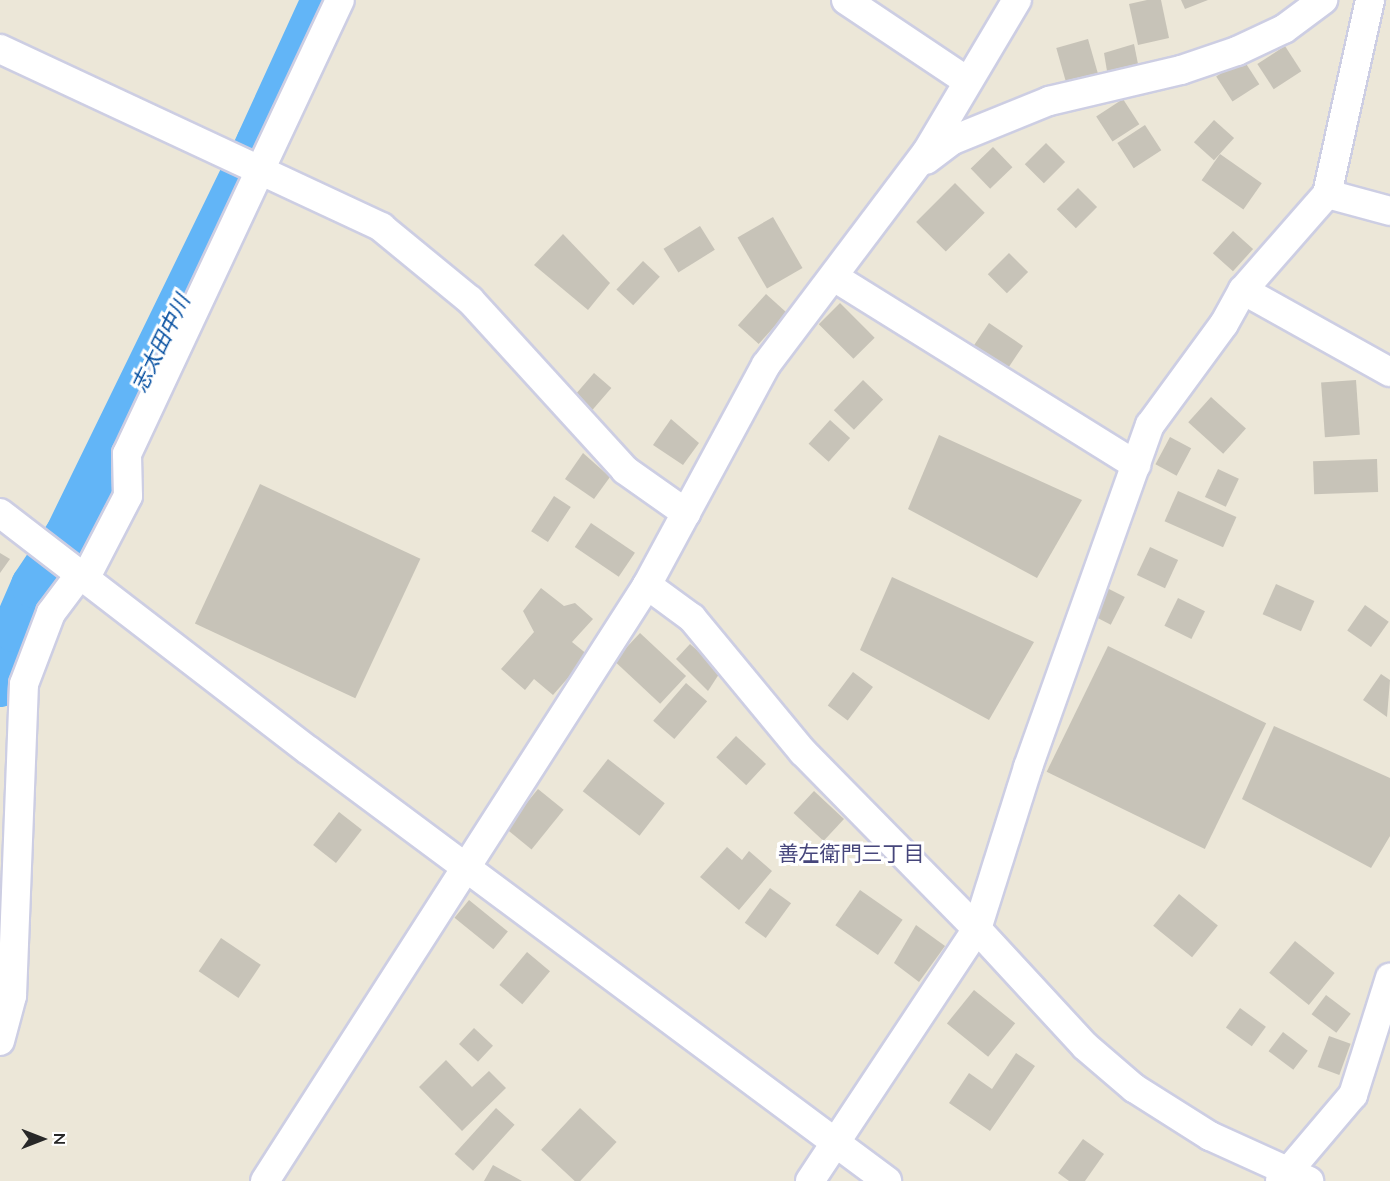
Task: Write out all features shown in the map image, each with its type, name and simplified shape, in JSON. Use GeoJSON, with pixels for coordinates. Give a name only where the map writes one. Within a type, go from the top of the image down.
{"type":"FeatureCollection","features":[{"type":"Feature","properties":{"kind":"street"},"geometry":{"type":"LineString","coordinates":[[0,1041],[12,996],[24,684],[51,613],[128,496],[127,454],[340,0]]}},
{"type":"Feature","properties":{"kind":"street"},"geometry":{"type":"LineString","coordinates":[[846,0],[967,81]]}},
{"type":"Feature","properties":{"kind":"street"},"geometry":{"type":"LineString","coordinates":[[265,1181],[464,865],[647,585],[766,365],[913,171],[1017,0]]}},
{"type":"Feature","properties":{"kind":"street"},"geometry":{"type":"LineString","coordinates":[[913,171],[953,140],[1049,101],[1181,70],[1237,51],[1284,29],[1323,0]]}},
{"type":"Feature","properties":{"kind":"street"},"geometry":{"type":"LineString","coordinates":[[810,1181],[977,930],[1028,767],[1150,425],[1224,324],[1243,290],[1327,194],[1370,0]]}},
{"type":"Feature","properties":{"kind":"street"},"geometry":{"type":"LineString","coordinates":[[0,49],[381,227],[470,300],[625,470],[686,513]]}},
{"type":"Feature","properties":{"kind":"street"},"geometry":{"type":"LineString","coordinates":[[1327,194],[1390,211]]}},
{"type":"Feature","properties":{"kind":"street"},"geometry":{"type":"LineString","coordinates":[[834,277],[1136,465]]}},
{"type":"Feature","properties":{"kind":"street"},"geometry":{"type":"LineString","coordinates":[[1243,290],[1390,372]]}},
{"type":"Feature","properties":{"kind":"street"},"geometry":{"type":"LineString","coordinates":[[0,513],[886,1181]]}},
{"type":"Feature","properties":{"kind":"street"},"geometry":{"type":"LineString","coordinates":[[647,585],[692,618],[803,752],[977,930],[1085,1047],[1134,1088],[1210,1136],[1292,1178],[1353,1095],[1390,978]]}},
{"type":"Feature","properties":{"kind":"building"},"geometry":{"type":"Polygon","coordinates":[[[1161,0],[1169,38],[1138,45],[1129,4],[1161,0]]]}},
{"type":"Feature","properties":{"kind":"building"},"geometry":{"type":"Polygon","coordinates":[[[1181,0],[1208,0],[1185,9],[1181,0]]]}},
{"type":"Feature","properties":{"kind":"building"},"geometry":{"type":"Polygon","coordinates":[[[1088,39],[1100,80],[1068,89],[1056,48],[1088,39]]]}},
{"type":"Feature","properties":{"kind":"building"},"geometry":{"type":"Polygon","coordinates":[[[1134,44],[1139,69],[1108,77],[1104,53],[1134,44]]]}},
{"type":"Feature","properties":{"kind":"building"},"geometry":{"type":"Polygon","coordinates":[[[1285,46],[1301,71],[1274,89],[1257,64],[1285,46]]]}},
{"type":"Feature","properties":{"kind":"building"},"geometry":{"type":"Polygon","coordinates":[[[1243,59],[1259,84],[1233,102],[1216,76],[1243,59]]]}},
{"type":"Feature","properties":{"kind":"building"},"geometry":{"type":"Polygon","coordinates":[[[1123,99],[1139,124],[1113,142],[1096,116],[1123,99]]]}},
{"type":"Feature","properties":{"kind":"building"},"geometry":{"type":"Polygon","coordinates":[[[1214,120],[1234,138],[1214,160],[1194,142],[1214,120]]]}},
{"type":"Feature","properties":{"kind":"building"},"geometry":{"type":"Polygon","coordinates":[[[1145,125],[1161,150],[1134,168],[1117,143],[1145,125]]]}},
{"type":"Feature","properties":{"kind":"building"},"geometry":{"type":"Polygon","coordinates":[[[1046,143],[1065,162],[1044,183],[1025,164],[1046,143]]]}},
{"type":"Feature","properties":{"kind":"building"},"geometry":{"type":"Polygon","coordinates":[[[993,147],[1012,167],[990,189],[971,169],[993,147]]]}},
{"type":"Feature","properties":{"kind":"building"},"geometry":{"type":"Polygon","coordinates":[[[1220,154],[1262,183],[1243,209],[1202,180],[1220,154]]]}},
{"type":"Feature","properties":{"kind":"building"},"geometry":{"type":"Polygon","coordinates":[[[955,183],[985,213],[946,252],[916,222],[955,183]]]}},
{"type":"Feature","properties":{"kind":"building"},"geometry":{"type":"Polygon","coordinates":[[[1078,188],[1097,207],[1076,228],[1057,209],[1078,188]]]}},
{"type":"Feature","properties":{"kind":"building"},"geometry":{"type":"Polygon","coordinates":[[[773,217],[802,268],[767,289],[737,238],[773,217]]]}},
{"type":"Feature","properties":{"kind":"building"},"geometry":{"type":"Polygon","coordinates":[[[700,226],[715,250],[678,273],[664,249],[700,226]]]}},
{"type":"Feature","properties":{"kind":"building"},"geometry":{"type":"Polygon","coordinates":[[[1233,231],[1253,249],[1233,271],[1213,253],[1233,231]]]}},
{"type":"Feature","properties":{"kind":"building"},"geometry":{"type":"Polygon","coordinates":[[[563,234],[610,283],[588,310],[534,265],[563,234]]]}},
{"type":"Feature","properties":{"kind":"building"},"geometry":{"type":"Polygon","coordinates":[[[1009,253],[1028,272],[1007,293],[988,274],[1009,253]]]}},
{"type":"Feature","properties":{"kind":"building"},"geometry":{"type":"Polygon","coordinates":[[[643,261],[660,277],[633,305],[616,290],[643,261]]]}},
{"type":"Feature","properties":{"kind":"building"},"geometry":{"type":"Polygon","coordinates":[[[766,294],[787,313],[759,344],[738,325],[766,294]]]}},
{"type":"Feature","properties":{"kind":"building"},"geometry":{"type":"Polygon","coordinates":[[[840,303],[875,338],[853,359],[819,324],[840,303]]]}},
{"type":"Feature","properties":{"kind":"building"},"geometry":{"type":"Polygon","coordinates":[[[989,323],[1023,346],[1007,369],[973,346],[989,323]]]}},
{"type":"Feature","properties":{"kind":"building"},"geometry":{"type":"Polygon","coordinates":[[[594,373],[611,388],[592,410],[575,395],[594,373]]]}},
{"type":"Feature","properties":{"kind":"building"},"geometry":{"type":"Polygon","coordinates":[[[863,380],[883,399],[854,430],[834,410],[863,380]]]}},
{"type":"Feature","properties":{"kind":"building"},"geometry":{"type":"Polygon","coordinates":[[[1356,380],[1360,435],[1325,437],[1321,382],[1356,380]]]}},
{"type":"Feature","properties":{"kind":"building"},"geometry":{"type":"Polygon","coordinates":[[[1211,397],[1246,428],[1223,454],[1188,422],[1211,397]]]}},
{"type":"Feature","properties":{"kind":"building"},"geometry":{"type":"Polygon","coordinates":[[[671,419],[699,443],[683,465],[653,445],[671,419]]]}},
{"type":"Feature","properties":{"kind":"building"},"geometry":{"type":"Polygon","coordinates":[[[830,420],[850,438],[829,462],[809,444],[830,420]]]}},
{"type":"Feature","properties":{"kind":"building"},"geometry":{"type":"Polygon","coordinates":[[[939,435],[1082,500],[1037,578],[908,509],[939,435]]]}},
{"type":"Feature","properties":{"kind":"building"},"geometry":{"type":"Polygon","coordinates":[[[1170,437],[1191,448],[1177,476],[1155,464],[1170,437]]]}},
{"type":"Feature","properties":{"kind":"building"},"geometry":{"type":"Polygon","coordinates":[[[583,453],[610,477],[594,499],[565,479],[583,453]]]}},
{"type":"Feature","properties":{"kind":"building"},"geometry":{"type":"Polygon","coordinates":[[[1377,459],[1378,492],[1314,494],[1313,461],[1377,459]]]}},
{"type":"Feature","properties":{"kind":"building"},"geometry":{"type":"Polygon","coordinates":[[[1218,469],[1239,479],[1226,507],[1205,497],[1218,469]]]}},
{"type":"Feature","properties":{"kind":"building"},"geometry":{"type":"Polygon","coordinates":[[[260,484],[420,559],[355,698],[195,624],[260,484]]]}},
{"type":"Feature","properties":{"kind":"building"},"geometry":{"type":"Polygon","coordinates":[[[1178,491],[1236,517],[1223,547],[1165,521],[1178,491]]]}},
{"type":"Feature","properties":{"kind":"building"},"geometry":{"type":"Polygon","coordinates":[[[554,496],[571,507],[548,542],[531,531],[554,496]]]}},
{"type":"Feature","properties":{"kind":"building"},"geometry":{"type":"Polygon","coordinates":[[[591,523],[635,553],[619,577],[575,547],[591,523]]]}},
{"type":"Feature","properties":{"kind":"building"},"geometry":{"type":"Polygon","coordinates":[[[1150,547],[1178,560],[1165,588],[1137,575],[1150,547]]]}},
{"type":"Feature","properties":{"kind":"building"},"geometry":{"type":"Polygon","coordinates":[[[0,553],[10,559],[0,573],[0,553]]]}},
{"type":"Feature","properties":{"kind":"building"},"geometry":{"type":"Polygon","coordinates":[[[892,577],[1034,642],[989,720],[860,650],[892,577]]]}},
{"type":"Feature","properties":{"kind":"building"},"geometry":{"type":"Polygon","coordinates":[[[1276,584],[1314,601],[1301,631],[1263,614],[1276,584]]]}},
{"type":"Feature","properties":{"kind":"building"},"geometry":{"type":"Polygon","coordinates":[[[541,588],[564,606],[575,603],[593,619],[572,642],[588,655],[553,695],[534,679],[525,690],[501,669],[534,632],[523,611],[541,588]]]}},
{"type":"Feature","properties":{"kind":"building"},"geometry":{"type":"Polygon","coordinates":[[[1107,588],[1125,597],[1111,625],[1093,616],[1107,588]]]}},
{"type":"Feature","properties":{"kind":"building"},"geometry":{"type":"Polygon","coordinates":[[[1178,598],[1205,611],[1191,639],[1164,626],[1178,598]]]}},
{"type":"Feature","properties":{"kind":"building"},"geometry":{"type":"Polygon","coordinates":[[[1365,605],[1389,622],[1371,647],[1347,630],[1365,605]]]}},
{"type":"Feature","properties":{"kind":"building"},"geometry":{"type":"Polygon","coordinates":[[[640,633],[686,676],[660,704],[614,661],[640,633]]]}},
{"type":"Feature","properties":{"kind":"building"},"geometry":{"type":"Polygon","coordinates":[[[690,644],[721,671],[708,691],[676,659],[690,644]]]}},
{"type":"Feature","properties":{"kind":"building"},"geometry":{"type":"Polygon","coordinates":[[[1108,646],[1266,723],[1205,849],[1047,772],[1108,646]]]}},
{"type":"Feature","properties":{"kind":"building"},"geometry":{"type":"Polygon","coordinates":[[[853,672],[873,687],[848,721],[828,706],[853,672]]]}},
{"type":"Feature","properties":{"kind":"building"},"geometry":{"type":"Polygon","coordinates":[[[1381,674],[1390,680],[1387,717],[1363,700],[1381,674]]]}},
{"type":"Feature","properties":{"kind":"building"},"geometry":{"type":"Polygon","coordinates":[[[686,683],[707,701],[674,739],[653,721],[686,683]]]}},
{"type":"Feature","properties":{"kind":"building"},"geometry":{"type":"Polygon","coordinates":[[[1274,726],[1390,778],[1390,836],[1371,868],[1242,799],[1274,726]]]}},
{"type":"Feature","properties":{"kind":"building"},"geometry":{"type":"Polygon","coordinates":[[[736,736],[766,764],[746,785],[716,757],[736,736]]]}},
{"type":"Feature","properties":{"kind":"building"},"geometry":{"type":"Polygon","coordinates":[[[608,759],[665,803],[639,836],[583,791],[608,759]]]}},
{"type":"Feature","properties":{"kind":"building"},"geometry":{"type":"Polygon","coordinates":[[[538,789],[564,810],[532,849],[506,829],[538,789]]]}},
{"type":"Feature","properties":{"kind":"building"},"geometry":{"type":"Polygon","coordinates":[[[814,791],[844,819],[824,841],[794,813],[814,791]]]}},
{"type":"Feature","properties":{"kind":"building"},"geometry":{"type":"Polygon","coordinates":[[[339,812],[362,830],[336,863],[313,845],[339,812]]]}},
{"type":"Feature","properties":{"kind":"building"},"geometry":{"type":"Polygon","coordinates":[[[727,847],[742,860],[749,851],[772,871],[739,910],[700,877],[727,847]]]}},
{"type":"Feature","properties":{"kind":"building"},"geometry":{"type":"Polygon","coordinates":[[[770,888],[791,903],[766,938],[745,923],[770,888]]]}},
{"type":"Feature","properties":{"kind":"building"},"geometry":{"type":"Polygon","coordinates":[[[860,890],[903,920],[878,955],[835,925],[860,890]]]}},
{"type":"Feature","properties":{"kind":"building"},"geometry":{"type":"Polygon","coordinates":[[[1179,894],[1218,925],[1192,957],[1153,926],[1179,894]]]}},
{"type":"Feature","properties":{"kind":"building"},"geometry":{"type":"Polygon","coordinates":[[[469,900],[508,931],[493,949],[455,918],[469,900]]]}},
{"type":"Feature","properties":{"kind":"building"},"geometry":{"type":"Polygon","coordinates":[[[916,925],[945,946],[919,982],[894,963],[916,925]]]}},
{"type":"Feature","properties":{"kind":"building"},"geometry":{"type":"Polygon","coordinates":[[[221,938],[261,965],[238,998],[199,971],[221,938]]]}},
{"type":"Feature","properties":{"kind":"building"},"geometry":{"type":"Polygon","coordinates":[[[1295,941],[1335,973],[1309,1005],[1269,973],[1295,941]]]}},
{"type":"Feature","properties":{"kind":"building"},"geometry":{"type":"Polygon","coordinates":[[[527,952],[550,971],[522,1004],[499,985],[527,952]]]}},
{"type":"Feature","properties":{"kind":"building"},"geometry":{"type":"Polygon","coordinates":[[[974,990],[1015,1023],[988,1057],[947,1023],[974,990]]]}},
{"type":"Feature","properties":{"kind":"building"},"geometry":{"type":"Polygon","coordinates":[[[1326,995],[1351,1014],[1336,1033],[1312,1014],[1326,995]]]}},
{"type":"Feature","properties":{"kind":"building"},"geometry":{"type":"Polygon","coordinates":[[[1240,1008],[1266,1027],[1252,1046],[1226,1027],[1240,1008]]]}},
{"type":"Feature","properties":{"kind":"building"},"geometry":{"type":"Polygon","coordinates":[[[474,1028],[493,1046],[478,1062],[459,1044],[474,1028]]]}},
{"type":"Feature","properties":{"kind":"building"},"geometry":{"type":"Polygon","coordinates":[[[1283,1032],[1308,1051],[1293,1070],[1269,1051],[1283,1032]]]}},
{"type":"Feature","properties":{"kind":"building"},"geometry":{"type":"Polygon","coordinates":[[[1329,1036],[1351,1044],[1339,1075],[1318,1067],[1329,1036]]]}},
{"type":"Feature","properties":{"kind":"building"},"geometry":{"type":"Polygon","coordinates":[[[1016,1053],[1035,1066],[990,1131],[949,1103],[969,1073],[992,1089],[1016,1053]]]}},
{"type":"Feature","properties":{"kind":"building"},"geometry":{"type":"Polygon","coordinates":[[[446,1060],[472,1087],[489,1071],[506,1088],[462,1131],[419,1087],[446,1060]]]}},
{"type":"Feature","properties":{"kind":"building"},"geometry":{"type":"Polygon","coordinates":[[[496,1108],[515,1125],[473,1171],[455,1154],[496,1108]]]}},
{"type":"Feature","properties":{"kind":"building"},"geometry":{"type":"Polygon","coordinates":[[[580,1108],[617,1142],[580,1181],[575,1181],[541,1150],[580,1108]]]}},
{"type":"Feature","properties":{"kind":"building"},"geometry":{"type":"Polygon","coordinates":[[[1083,1139],[1104,1154],[1085,1181],[1069,1181],[1058,1173],[1083,1139]]]}},
{"type":"Feature","properties":{"kind":"building"},"geometry":{"type":"Polygon","coordinates":[[[493,1165],[522,1181],[484,1181],[493,1165]]]}},
{"type":"Feature","properties":{"kind":"waterway","name":"志太田中川"},"geometry":{"type":"LineString","coordinates":[[0,684],[14,629],[33,585],[67,534],[258,142],[323,0]]}},
{"type":"Feature","properties":{"kind":"district","name":"善左衛門三丁目"},"geometry":{"type":"Point","coordinates":[851,853]}}]}
